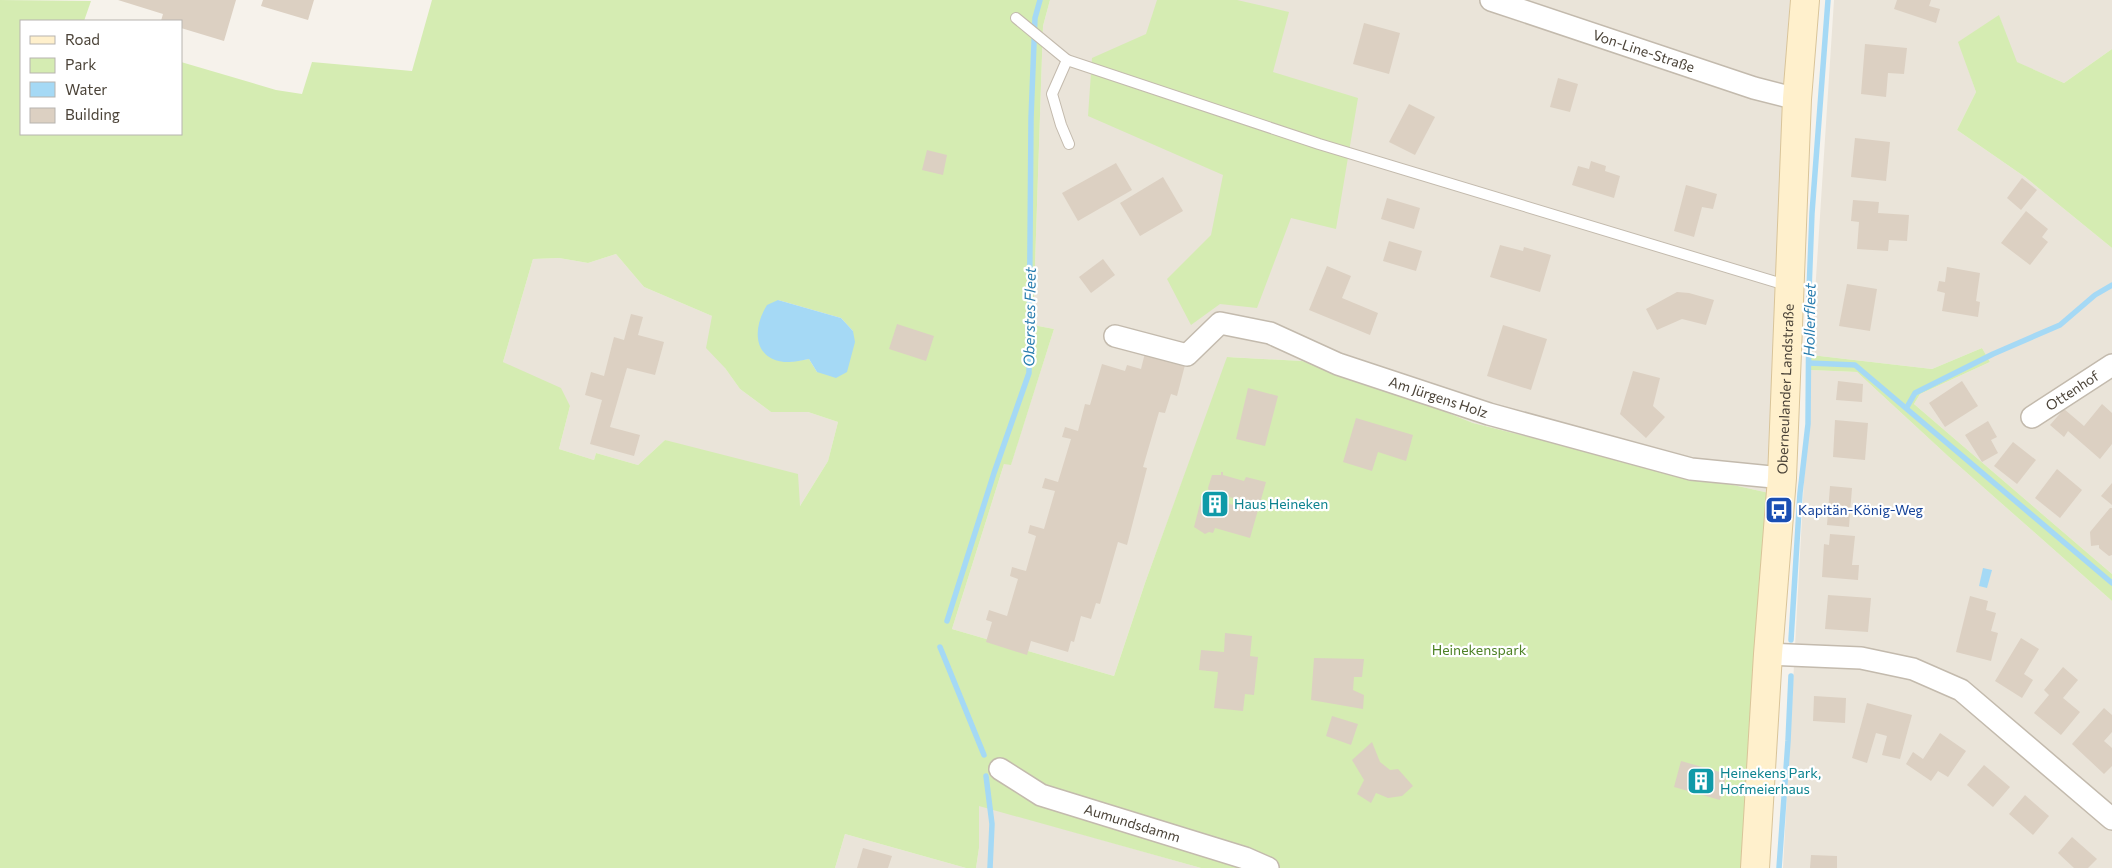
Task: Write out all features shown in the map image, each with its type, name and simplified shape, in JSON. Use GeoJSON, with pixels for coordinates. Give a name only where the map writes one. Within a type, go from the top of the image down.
{"type":"FeatureCollection","features":[{"type":"Feature","properties":{"kind":"street","name":"Von-Line-Straße"},"geometry":{"type":"LineString","coordinates":[[1491,0],[1754,88],[1797,99]]}},
{"type":"Feature","properties":{"kind":"street","name":"Oberneulander Landstraße"},"geometry":{"type":"LineString","coordinates":[[1755,868],[1768,654],[1782,478],[1797,99],[1805,0]]}},
{"type":"Feature","properties":{"kind":"street","name":"Am Jürgens Holz"},"geometry":{"type":"LineString","coordinates":[[1115,336],[1187,355],[1220,323],[1250,329],[1270,334],[1338,364],[1489,414],[1691,469],[1782,478]]}},
{"type":"Feature","properties":{"kind":"street","name":"Ottenhof"},"geometry":{"type":"LineString","coordinates":[[2032,417],[2112,365]]}},
{"type":"Feature","properties":{"kind":"street"},"geometry":{"type":"LineString","coordinates":[[1768,654],[1861,658],[1913,668],[1960,690],[2112,819]]}},
{"type":"Feature","properties":{"kind":"street","name":"Aumundsdamm"},"geometry":{"type":"LineString","coordinates":[[1000,769],[1041,795],[1245,858],[1268,868]]}},
{"type":"Feature","properties":{"kind":"lane"},"geometry":{"type":"LineString","coordinates":[[1016,18],[1067,60],[1328,147],[1789,286]]}},
{"type":"Feature","properties":{"kind":"lane"},"geometry":{"type":"LineString","coordinates":[[1067,60],[1052,94],[1069,144]]}},
{"type":"Feature","properties":{"kind":"shaded area"},"geometry":{"type":"Polygon","coordinates":[[[1050,0],[1790,0],[1782,121],[1769,493],[1617,459],[1473,423],[1389,389],[1302,361],[1228,357],[1145,583],[1114,676],[952,629],[1004,464],[1011,464],[1054,329],[1033,325],[1043,26],[1050,0]]]}},
{"type":"Feature","properties":{"kind":"shaded area"},"geometry":{"type":"Polygon","coordinates":[[[1834,0],[2112,0],[2112,49],[2064,83],[2016,62],[1999,16],[1959,42],[1976,92],[1957,130],[2025,177],[2112,248],[2112,574],[1914,404],[1920,394],[1990,362],[1982,348],[1932,369],[1811,355],[1834,0]]]}},
{"type":"Feature","properties":{"kind":"shaded area"},"geometry":{"type":"Polygon","coordinates":[[[616,254],[644,287],[712,316],[725,368],[740,389],[771,412],[808,412],[838,422],[828,461],[800,506],[665,440],[638,465],[596,453],[594,460],[559,449],[570,406],[503,362],[533,259],[559,258],[588,263],[616,254]]]}},
{"type":"Feature","properties":{"kind":"shaded area"},"geometry":{"type":"Polygon","coordinates":[[[1810,370],[1857,372],[1949,457],[2112,601],[2112,868],[1783,868],[1810,370]]]}},
{"type":"Feature","properties":{"kind":"shaded area"},"geometry":{"type":"Polygon","coordinates":[[[979,805],[1201,868],[976,868],[979,848],[979,805]]]}},
{"type":"Feature","properties":{"kind":"shaded area"},"geometry":{"type":"Polygon","coordinates":[[[845,834],[966,868],[835,868],[845,834]]]}},
{"type":"Feature","properties":{"kind":"green space","name":"Heinekenspark"},"geometry":{"type":"Polygon","coordinates":[[[0,0],[91,1],[84,20],[20,20],[20,135],[182,135],[182,62],[276,90],[302,94],[312,62],[412,71],[432,0],[1050,0],[1043,26],[1033,325],[1054,329],[1011,465],[1004,464],[952,629],[1114,676],[1145,583],[1227,357],[1302,361],[1389,389],[1473,423],[1617,459],[1769,493],[1748,868],[1201,868],[979,806],[979,848],[976,868],[966,868],[845,834],[835,868],[0,868],[0,0]],[[616,254],[588,263],[559,258],[533,259],[503,362],[561,388],[570,406],[559,449],[594,460],[596,453],[638,465],[665,440],[798,474],[800,506],[828,461],[838,422],[808,412],[771,412],[740,389],[725,368],[706,348],[712,316],[644,287],[616,254]],[[778,300],[788,362],[809,359],[817,372],[853,331],[841,318],[778,300]]]}},
{"type":"Feature","properties":{"kind":"green space"},"geometry":{"type":"Polygon","coordinates":[[[1157,0],[1237,0],[1289,12],[1273,72],[1358,98],[1336,229],[1291,218],[1257,308],[1220,304],[1191,325],[1167,279],[1211,235],[1223,175],[1088,116],[1092,58],[1146,34],[1157,0]]]}},
{"type":"Feature","properties":{"kind":"green space"},"geometry":{"type":"Polygon","coordinates":[[[1999,15],[2017,62],[2064,83],[2112,49],[2112,248],[2025,177],[1957,130],[1976,92],[1958,42],[1999,15]]]}},
{"type":"Feature","properties":{"kind":"green space"},"geometry":{"type":"Polygon","coordinates":[[[1982,348],[1990,362],[1920,394],[1914,404],[2112,574],[2112,601],[1949,457],[1857,372],[1810,370],[1811,355],[1932,369],[1982,348]]]}},
{"type":"Feature","properties":{"kind":"water"},"geometry":{"type":"Polygon","coordinates":[[[778,300],[841,318],[853,331],[855,342],[847,372],[836,378],[817,372],[809,359],[791,362],[777,361],[762,351],[758,334],[759,324],[767,305],[778,300]]]}},
{"type":"Feature","properties":{"kind":"water"},"geometry":{"type":"Polygon","coordinates":[[[1983,568],[1992,570],[1987,588],[1979,586],[1983,568]]]}},
{"type":"Feature","properties":{"kind":"building"},"geometry":{"type":"Polygon","coordinates":[[[118,0],[236,0],[224,41],[182,28],[182,20],[161,20],[163,14],[118,0]]]}},
{"type":"Feature","properties":{"kind":"building"},"geometry":{"type":"Polygon","coordinates":[[[263,0],[314,0],[308,20],[261,6],[263,0]]]}},
{"type":"Feature","properties":{"kind":"building"},"geometry":{"type":"Polygon","coordinates":[[[1897,0],[1931,0],[1929,6],[1940,9],[1936,23],[1894,9],[1897,0]]]}},
{"type":"Feature","properties":{"kind":"building"},"geometry":{"type":"Polygon","coordinates":[[[1364,23],[1400,33],[1389,74],[1353,64],[1364,23]]]}},
{"type":"Feature","properties":{"kind":"building"},"geometry":{"type":"Polygon","coordinates":[[[1865,44],[1907,48],[1904,74],[1888,73],[1886,97],[1861,94],[1865,44]]]}},
{"type":"Feature","properties":{"kind":"building"},"geometry":{"type":"Polygon","coordinates":[[[1558,78],[1578,84],[1570,112],[1550,107],[1558,78]]]}},
{"type":"Feature","properties":{"kind":"building"},"geometry":{"type":"Polygon","coordinates":[[[1409,104],[1435,117],[1415,155],[1389,142],[1409,104]]]}},
{"type":"Feature","properties":{"kind":"building"},"geometry":{"type":"Polygon","coordinates":[[[1855,138],[1890,142],[1886,181],[1851,177],[1855,138]]]}},
{"type":"Feature","properties":{"kind":"building"},"geometry":{"type":"Polygon","coordinates":[[[927,150],[947,155],[943,175],[922,170],[927,150]]]}},
{"type":"Feature","properties":{"kind":"building"},"geometry":{"type":"Polygon","coordinates":[[[1591,161],[1606,166],[1605,171],[1620,176],[1614,198],[1572,185],[1578,166],[1589,169],[1591,161]]]}},
{"type":"Feature","properties":{"kind":"building"},"geometry":{"type":"Polygon","coordinates":[[[1116,163],[1132,190],[1078,221],[1062,193],[1116,163]]]}},
{"type":"Feature","properties":{"kind":"building"},"geometry":{"type":"Polygon","coordinates":[[[1163,177],[1183,211],[1140,236],[1120,203],[1163,177]]]}},
{"type":"Feature","properties":{"kind":"building"},"geometry":{"type":"Polygon","coordinates":[[[2022,178],[2037,190],[2021,210],[2007,198],[2022,178]]]}},
{"type":"Feature","properties":{"kind":"building"},"geometry":{"type":"Polygon","coordinates":[[[1686,185],[1717,194],[1713,209],[1702,207],[1694,237],[1674,231],[1686,185]]]}},
{"type":"Feature","properties":{"kind":"building"},"geometry":{"type":"Polygon","coordinates":[[[1387,198],[1420,208],[1414,229],[1381,219],[1387,198]]]}},
{"type":"Feature","properties":{"kind":"building"},"geometry":{"type":"Polygon","coordinates":[[[1853,200],[1879,202],[1878,213],[1909,215],[1907,241],[1889,240],[1888,251],[1857,249],[1859,222],[1851,221],[1853,200]]]}},
{"type":"Feature","properties":{"kind":"building"},"geometry":{"type":"Polygon","coordinates":[[[2026,211],[2048,229],[2042,237],[2048,242],[2030,265],[2001,243],[2026,211]]]}},
{"type":"Feature","properties":{"kind":"building"},"geometry":{"type":"Polygon","coordinates":[[[1389,241],[1422,251],[1416,271],[1383,261],[1389,241]]]}},
{"type":"Feature","properties":{"kind":"building"},"geometry":{"type":"Polygon","coordinates":[[[1500,245],[1523,251],[1524,247],[1551,255],[1540,292],[1490,277],[1500,245]]]}},
{"type":"Feature","properties":{"kind":"building"},"geometry":{"type":"Polygon","coordinates":[[[1103,259],[1115,275],[1091,293],[1079,277],[1103,259]]]}},
{"type":"Feature","properties":{"kind":"building"},"geometry":{"type":"Polygon","coordinates":[[[1327,266],[1351,276],[1342,298],[1378,313],[1370,335],[1309,310],[1327,266]]]}},
{"type":"Feature","properties":{"kind":"building"},"geometry":{"type":"Polygon","coordinates":[[[1947,267],[1980,273],[1976,301],[1980,302],[1978,317],[1942,311],[1945,293],[1937,291],[1939,281],[1945,282],[1947,267]]]}},
{"type":"Feature","properties":{"kind":"building"},"geometry":{"type":"Polygon","coordinates":[[[1847,284],[1877,289],[1870,331],[1839,326],[1847,284]]]}},
{"type":"Feature","properties":{"kind":"building"},"geometry":{"type":"Polygon","coordinates":[[[1677,292],[1689,293],[1714,300],[1706,325],[1682,319],[1657,330],[1646,309],[1677,292]]]}},
{"type":"Feature","properties":{"kind":"building"},"geometry":{"type":"Polygon","coordinates":[[[631,314],[643,317],[638,335],[664,342],[655,375],[627,368],[610,427],[640,435],[634,456],[590,444],[602,400],[585,395],[591,372],[604,376],[614,337],[624,340],[631,314]]]}},
{"type":"Feature","properties":{"kind":"building"},"geometry":{"type":"Polygon","coordinates":[[[897,324],[934,336],[926,361],[889,349],[897,324]]]}},
{"type":"Feature","properties":{"kind":"building"},"geometry":{"type":"Polygon","coordinates":[[[1503,325],[1547,339],[1531,390],[1487,376],[1503,325]]]}},
{"type":"Feature","properties":{"kind":"building"},"geometry":{"type":"Polygon","coordinates":[[[1145,353],[1185,365],[1177,396],[1171,394],[1165,413],[1159,412],[1143,467],[1147,468],[1127,545],[1118,542],[1100,604],[1096,603],[1091,619],[1081,616],[1074,642],[1071,641],[1068,652],[1031,641],[1027,655],[986,642],[992,622],[986,620],[989,610],[1007,616],[1018,579],[1010,576],[1012,567],[1026,571],[1036,536],[1028,533],[1030,525],[1044,529],[1055,491],[1042,488],[1045,478],[1058,482],[1071,439],[1062,437],[1065,427],[1078,431],[1085,404],[1090,405],[1102,364],[1125,371],[1127,365],[1141,369],[1145,353]]]}},
{"type":"Feature","properties":{"kind":"building"},"geometry":{"type":"Polygon","coordinates":[[[1633,371],[1660,378],[1653,406],[1665,417],[1646,438],[1620,414],[1633,371]]]}},
{"type":"Feature","properties":{"kind":"building"},"geometry":{"type":"Polygon","coordinates":[[[1838,381],[1863,384],[1862,402],[1836,400],[1838,381]]]}},
{"type":"Feature","properties":{"kind":"building"},"geometry":{"type":"Polygon","coordinates":[[[1962,381],[1978,406],[1945,427],[1929,403],[1962,381]]]}},
{"type":"Feature","properties":{"kind":"building"},"geometry":{"type":"Polygon","coordinates":[[[1248,388],[1278,396],[1265,446],[1236,439],[1248,388]]]}},
{"type":"Feature","properties":{"kind":"building"},"geometry":{"type":"Polygon","coordinates":[[[2102,404],[2112,413],[2112,444],[2100,459],[2068,431],[2064,437],[2050,425],[2064,409],[2084,426],[2102,404]]]}},
{"type":"Feature","properties":{"kind":"building"},"geometry":{"type":"Polygon","coordinates":[[[1356,418],[1413,435],[1406,461],[1378,452],[1372,471],[1343,462],[1356,418]]]}},
{"type":"Feature","properties":{"kind":"building"},"geometry":{"type":"Polygon","coordinates":[[[1835,420],[1868,423],[1865,460],[1833,457],[1835,420]]]}},
{"type":"Feature","properties":{"kind":"building"},"geometry":{"type":"Polygon","coordinates":[[[1988,421],[1997,437],[1991,440],[1998,453],[1982,462],[1965,435],[1988,421]]]}},
{"type":"Feature","properties":{"kind":"building"},"geometry":{"type":"Polygon","coordinates":[[[2013,442],[2036,460],[2017,484],[1994,466],[2013,442]]]}},
{"type":"Feature","properties":{"kind":"building"},"geometry":{"type":"Polygon","coordinates":[[[2057,469],[2082,490],[2060,518],[2035,498],[2057,469]]]}},
{"type":"Feature","properties":{"kind":"building","name":"Haus Heineken"},"geometry":{"type":"Polygon","coordinates":[[[1221,472],[1223,472],[1223,475],[1244,481],[1246,477],[1266,482],[1250,538],[1215,528],[1213,533],[1205,534],[1194,527],[1202,496],[1237,506],[1236,499],[1209,491],[1208,488],[1212,475],[1221,475],[1221,472]]]}},
{"type":"Feature","properties":{"kind":"building"},"geometry":{"type":"Polygon","coordinates":[[[2112,483],[2112,505],[2101,496],[2112,483]]]}},
{"type":"Feature","properties":{"kind":"building"},"geometry":{"type":"Polygon","coordinates":[[[1830,486],[1852,488],[1849,527],[1827,525],[1830,486]]]}},
{"type":"Feature","properties":{"kind":"building"},"geometry":{"type":"Polygon","coordinates":[[[2112,508],[2112,555],[2109,556],[2099,548],[2099,545],[2091,546],[2090,532],[2112,508]]]}},
{"type":"Feature","properties":{"kind":"building"},"geometry":{"type":"Polygon","coordinates":[[[1830,534],[1855,536],[1852,565],[1859,565],[1858,580],[1822,577],[1824,544],[1829,545],[1830,534]]]}},
{"type":"Feature","properties":{"kind":"building"},"geometry":{"type":"Polygon","coordinates":[[[1828,595],[1871,598],[1868,632],[1825,629],[1828,595]]]}},
{"type":"Feature","properties":{"kind":"building"},"geometry":{"type":"Polygon","coordinates":[[[1970,596],[1988,601],[1986,610],[1996,613],[1991,631],[1998,633],[1991,661],[1956,652],[1970,596]]]}},
{"type":"Feature","properties":{"kind":"building"},"geometry":{"type":"Polygon","coordinates":[[[1225,633],[1252,636],[1250,656],[1258,657],[1254,695],[1245,694],[1243,711],[1214,708],[1218,672],[1199,670],[1201,650],[1224,652],[1225,633]]]}},
{"type":"Feature","properties":{"kind":"building"},"geometry":{"type":"Polygon","coordinates":[[[2021,638],[2039,649],[2024,674],[2033,680],[2022,698],[1995,681],[2021,638]]]}},
{"type":"Feature","properties":{"kind":"building"},"geometry":{"type":"Polygon","coordinates":[[[1314,658],[1364,659],[1362,677],[1354,677],[1353,690],[1364,695],[1363,709],[1311,700],[1314,658]]]}},
{"type":"Feature","properties":{"kind":"building"},"geometry":{"type":"Polygon","coordinates":[[[2063,667],[2078,680],[2063,698],[2080,712],[2061,735],[2034,713],[2049,695],[2044,690],[2063,667]]]}},
{"type":"Feature","properties":{"kind":"building"},"geometry":{"type":"Polygon","coordinates":[[[1814,696],[1846,698],[1845,723],[1813,721],[1814,696]]]}},
{"type":"Feature","properties":{"kind":"building"},"geometry":{"type":"Polygon","coordinates":[[[1867,703],[1912,715],[1900,759],[1882,755],[1887,736],[1876,733],[1867,763],[1852,758],[1867,703]]]}},
{"type":"Feature","properties":{"kind":"building"},"geometry":{"type":"Polygon","coordinates":[[[2104,708],[2112,715],[2112,732],[2104,741],[2112,748],[2112,766],[2104,774],[2072,744],[2104,708]]]}},
{"type":"Feature","properties":{"kind":"building"},"geometry":{"type":"Polygon","coordinates":[[[1332,716],[1358,724],[1351,745],[1326,736],[1332,716]]]}},
{"type":"Feature","properties":{"kind":"building"},"geometry":{"type":"Polygon","coordinates":[[[1940,733],[1966,751],[1948,777],[1938,771],[1931,781],[1906,764],[1913,752],[1923,759],[1940,733]]]}},
{"type":"Feature","properties":{"kind":"building"},"geometry":{"type":"Polygon","coordinates":[[[1372,742],[1380,762],[1390,770],[1398,769],[1413,786],[1402,796],[1388,798],[1376,793],[1371,803],[1357,794],[1364,780],[1352,760],[1372,742]]]}},
{"type":"Feature","properties":{"kind":"building","name":"Heinekens Park, Hofmeierhaus"},"geometry":{"type":"Polygon","coordinates":[[[1681,761],[1727,774],[1720,800],[1674,787],[1681,761]]]}},
{"type":"Feature","properties":{"kind":"building"},"geometry":{"type":"Polygon","coordinates":[[[1984,765],[2010,787],[1993,807],[1967,785],[1984,765]]]}},
{"type":"Feature","properties":{"kind":"building"},"geometry":{"type":"Polygon","coordinates":[[[2025,795],[2049,816],[2033,835],[2009,814],[2025,795]]]}},
{"type":"Feature","properties":{"kind":"building"},"geometry":{"type":"Polygon","coordinates":[[[2072,837],[2097,859],[2088,868],[2074,868],[2058,853],[2072,837]]]}},
{"type":"Feature","properties":{"kind":"building"},"geometry":{"type":"Polygon","coordinates":[[[863,848],[892,856],[888,868],[857,868],[863,848]]]}},
{"type":"Feature","properties":{"kind":"building"},"geometry":{"type":"Polygon","coordinates":[[[1811,855],[1837,856],[1837,868],[1810,868],[1811,855]]]}},
{"type":"Feature","properties":{"kind":"waterway","name":"Oberstes Fleet"},"geometry":{"type":"LineString","coordinates":[[947,621],[994,473],[1029,373],[1031,118],[1035,18],[1040,0]]}},
{"type":"Feature","properties":{"kind":"waterway","name":"Hollerfleet"},"geometry":{"type":"LineString","coordinates":[[1791,640],[1800,493],[1808,424],[1809,291],[1812,213],[1828,0]]}},
{"type":"Feature","properties":{"kind":"waterway"},"geometry":{"type":"LineString","coordinates":[[1907,407],[1915,393],[1993,354],[2060,325],[2095,295],[2112,285]]}},
{"type":"Feature","properties":{"kind":"waterway"},"geometry":{"type":"LineString","coordinates":[[1809,363],[1855,365],[2112,583]]}},
{"type":"Feature","properties":{"kind":"waterway","name":"Oberstes Fleet"},"geometry":{"type":"LineString","coordinates":[[940,647],[984,755]]}},
{"type":"Feature","properties":{"kind":"waterway","name":"Hollerfleet"},"geometry":{"type":"LineString","coordinates":[[1779,868],[1791,676]]}},
{"type":"Feature","properties":{"kind":"waterway","name":"Oberstes Fleet"},"geometry":{"type":"LineString","coordinates":[[986,776],[992,824],[990,868]]}},
{"type":"Feature","properties":{"kind":"place","name":"Haus Heineken"},"geometry":{"type":"Point","coordinates":[1215,504]}},
{"type":"Feature","properties":{"kind":"place","name":"Kapitän-König-Weg"},"geometry":{"type":"Point","coordinates":[1779,510]}},
{"type":"Feature","properties":{"kind":"place","name":"Heinekens Park, Hofmeierhaus"},"geometry":{"type":"Point","coordinates":[1701,781]}}]}
